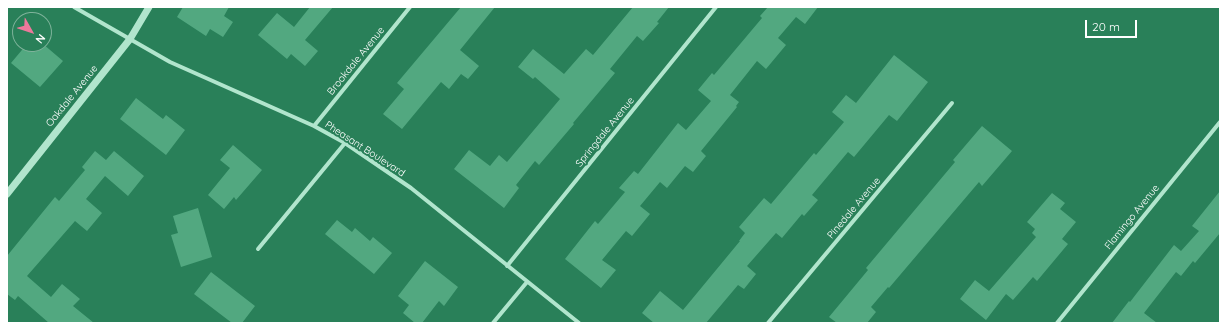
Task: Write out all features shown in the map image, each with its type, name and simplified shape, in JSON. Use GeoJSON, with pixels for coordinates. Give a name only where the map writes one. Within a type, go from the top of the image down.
{"type":"FeatureCollection","features":[{"type":"Feature","properties":{"kind":"street","name":"Pheasant Boulevard"},"geometry":{"type":"LineString","coordinates":[[74,7],[170,62],[314,126],[345,144],[411,188],[579,323]]}},
{"type":"Feature","properties":{"kind":"street","name":"Oakdale Avenue"},"geometry":{"type":"LineString","coordinates":[[7,194],[130,39],[149,7]]}},
{"type":"Feature","properties":{"kind":"street","name":"Brookdale Avenue"},"geometry":{"type":"LineString","coordinates":[[314,126],[410,7]]}},
{"type":"Feature","properties":{"kind":"street","name":"Springdale Avenue"},"geometry":{"type":"LineString","coordinates":[[507,266],[716,7]]}},
{"type":"Feature","properties":{"kind":"street","name":"Pinedale Avenue"},"geometry":{"type":"LineString","coordinates":[[768,323],[952,103]]}},
{"type":"Feature","properties":{"kind":"street","name":"Flamingo Avenue"},"geometry":{"type":"LineString","coordinates":[[1057,323],[1220,122]]}},
{"type":"Feature","properties":{"kind":"street"},"geometry":{"type":"LineString","coordinates":[[258,249],[345,144]]}},
{"type":"Feature","properties":{"kind":"street"},"geometry":{"type":"LineString","coordinates":[[493,323],[527,282]]}},
{"type":"Feature","properties":{"kind":"building"},"geometry":{"type":"Polygon","coordinates":[[[183,7],[229,7],[224,16],[233,22],[223,37],[210,29],[206,36],[177,17],[183,7]]]}},
{"type":"Feature","properties":{"kind":"building"},"geometry":{"type":"Polygon","coordinates":[[[310,7],[333,7],[305,40],[318,51],[305,66],[291,54],[287,59],[258,35],[277,13],[294,27],[310,7]]]}},
{"type":"Feature","properties":{"kind":"building"},"geometry":{"type":"Polygon","coordinates":[[[461,7],[495,7],[460,50],[479,66],[468,79],[461,74],[449,89],[441,82],[402,129],[383,114],[404,89],[397,83],[461,7]]]}},
{"type":"Feature","properties":{"kind":"building"},"geometry":{"type":"Polygon","coordinates":[[[633,7],[669,7],[657,22],[659,23],[643,41],[637,36],[610,69],[615,73],[539,165],[535,161],[516,185],[519,188],[504,208],[454,169],[469,150],[490,166],[499,155],[507,162],[560,99],[535,77],[533,79],[518,67],[533,49],[564,74],[586,49],[593,55],[633,7]]]}},
{"type":"Feature","properties":{"kind":"building"},"geometry":{"type":"Polygon","coordinates":[[[768,7],[818,7],[805,24],[796,17],[778,38],[786,45],[766,69],[757,61],[730,95],[739,102],[736,106],[737,107],[701,151],[706,156],[693,172],[685,166],[667,188],[660,182],[640,206],[650,214],[632,236],[626,231],[602,260],[616,270],[601,288],[565,259],[595,221],[598,224],[625,192],[619,188],[634,171],[638,174],[678,123],[686,130],[711,101],[698,90],[712,73],[714,75],[762,18],[760,16],[768,7]]]}},
{"type":"Feature","properties":{"kind":"building"},"geometry":{"type":"Polygon","coordinates":[[[20,52],[52,52],[63,61],[40,87],[11,63],[20,52]]]}},
{"type":"Feature","properties":{"kind":"building"},"geometry":{"type":"Polygon","coordinates":[[[894,55],[928,82],[897,121],[889,115],[854,157],[848,152],[812,195],[818,200],[804,216],[802,214],[782,238],[776,233],[747,266],[756,274],[744,289],[738,285],[706,323],[654,323],[642,313],[660,291],[683,310],[740,241],[745,233],[739,227],[764,198],[771,204],[814,153],[816,155],[844,122],[832,112],[846,95],[856,103],[894,55]]]}},
{"type":"Feature","properties":{"kind":"building"},"geometry":{"type":"Polygon","coordinates":[[[136,98],[163,119],[166,115],[185,130],[166,155],[120,119],[136,98]]]}},
{"type":"Feature","properties":{"kind":"building"},"geometry":{"type":"Polygon","coordinates":[[[982,126],[1012,151],[982,186],[979,182],[871,307],[876,312],[867,323],[837,323],[829,317],[868,270],[866,268],[955,162],[953,160],[982,126]]]}},
{"type":"Feature","properties":{"kind":"building"},"geometry":{"type":"Polygon","coordinates":[[[233,145],[262,170],[236,200],[234,197],[224,209],[208,195],[230,168],[220,160],[233,145]]]}},
{"type":"Feature","properties":{"kind":"building"},"geometry":{"type":"Polygon","coordinates":[[[95,151],[106,160],[114,151],[144,176],[128,196],[105,176],[86,199],[102,213],[87,231],[75,221],[27,276],[51,297],[62,284],[80,299],[73,306],[94,323],[49,323],[18,296],[15,300],[7,294],[7,256],[55,197],[59,201],[85,170],[82,167],[95,151]]]}},
{"type":"Feature","properties":{"kind":"building"},"geometry":{"type":"Polygon","coordinates":[[[1220,191],[1220,233],[1195,263],[1193,261],[1181,276],[1176,272],[1144,313],[1157,323],[1112,323],[1174,245],[1181,251],[1199,231],[1192,226],[1220,191]]]}},
{"type":"Feature","properties":{"kind":"building"},"geometry":{"type":"Polygon","coordinates":[[[1052,193],[1065,203],[1060,209],[1076,222],[1062,239],[1068,244],[1037,281],[1033,277],[1013,300],[1006,294],[986,320],[960,299],[975,280],[989,291],[1036,237],[1032,233],[1035,229],[1027,222],[1052,193]]]}},
{"type":"Feature","properties":{"kind":"building"},"geometry":{"type":"Polygon","coordinates":[[[198,208],[212,257],[181,267],[171,235],[178,233],[173,216],[198,208]]]}},
{"type":"Feature","properties":{"kind":"building"},"geometry":{"type":"Polygon","coordinates":[[[337,220],[352,232],[355,228],[370,241],[373,237],[392,253],[374,274],[325,234],[337,220]]]}},
{"type":"Feature","properties":{"kind":"building"},"geometry":{"type":"Polygon","coordinates":[[[425,261],[458,287],[444,306],[439,301],[422,323],[415,323],[403,313],[409,305],[398,296],[425,261]]]}},
{"type":"Feature","properties":{"kind":"building"},"geometry":{"type":"Polygon","coordinates":[[[211,272],[255,306],[242,323],[232,323],[194,294],[211,272]]]}}]}
